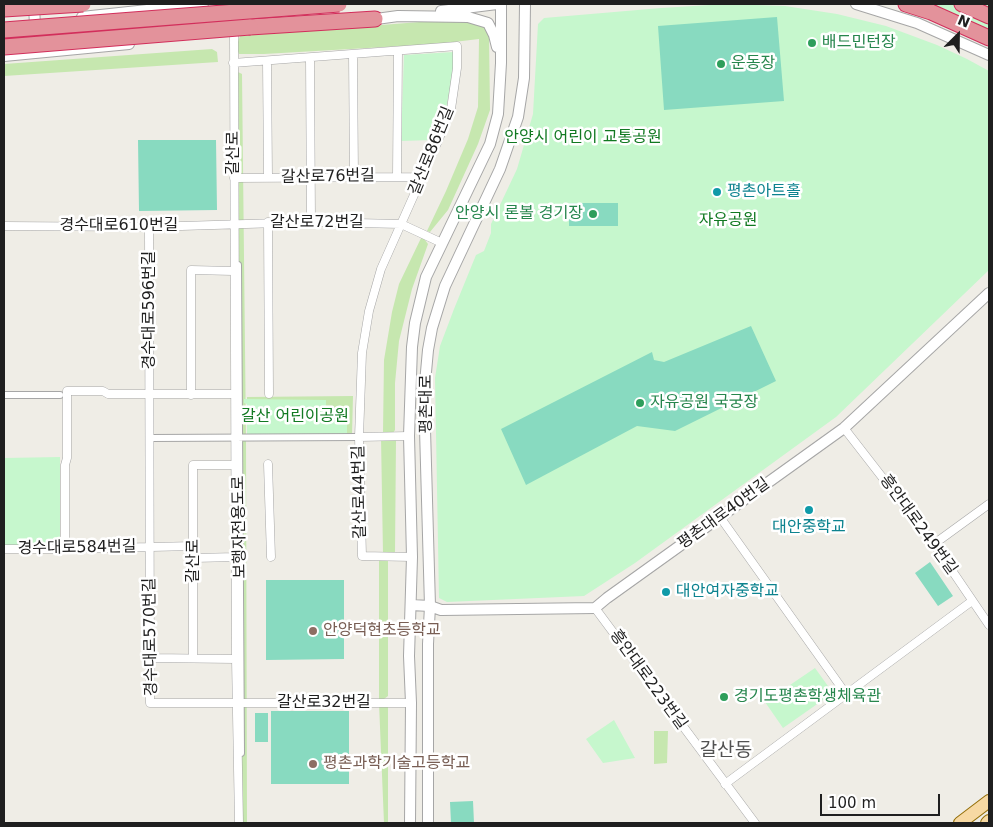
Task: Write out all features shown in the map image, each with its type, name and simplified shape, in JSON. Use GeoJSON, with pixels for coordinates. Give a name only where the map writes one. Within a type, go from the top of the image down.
{"type":"FeatureCollection","features":[{"type":"Feature","properties":{"kind":"highway"},"geometry":{"type":"LineString","coordinates":[[4,10],[83,4]]}},
{"type":"Feature","properties":{"kind":"highway"},"geometry":{"type":"LineString","coordinates":[[4,30],[339,4]]}},
{"type":"Feature","properties":{"kind":"highway"},"geometry":{"type":"LineString","coordinates":[[906,4],[931,12],[989,39]]}},
{"type":"Feature","properties":{"kind":"highway"},"geometry":{"type":"LineString","coordinates":[[962,4],[989,16]]}},
{"type":"Feature","properties":{"kind":"highway"},"geometry":{"type":"LineString","coordinates":[[4,47],[375,19]]}},
{"type":"Feature","properties":{"kind":"main road"},"geometry":{"type":"LineString","coordinates":[[960,823],[989,801]]}},
{"type":"Feature","properties":{"kind":"street"},"geometry":{"type":"LineString","coordinates":[[4,5],[24,4]]}},
{"type":"Feature","properties":{"kind":"street"},"geometry":{"type":"LineString","coordinates":[[34,4],[36,53]]}},
{"type":"Feature","properties":{"kind":"street"},"geometry":{"type":"LineString","coordinates":[[4,24],[203,4]]}},
{"type":"Feature","properties":{"kind":"street"},"geometry":{"type":"LineString","coordinates":[[4,56],[306,29],[497,4]]}},
{"type":"Feature","properties":{"kind":"street","name":"평촌대로"},"geometry":{"type":"LineString","coordinates":[[410,823],[411,703],[409,656],[412,557],[409,436],[412,347],[415,323],[426,277],[490,144],[498,114],[501,63],[501,4]]}},
{"type":"Feature","properties":{"kind":"street","name":"평촌대로"},"geometry":{"type":"LineString","coordinates":[[428,823],[428,644],[430,606],[424,394],[428,350],[432,328],[445,286],[500,168],[518,117],[524,78],[525,4]]}},
{"type":"Feature","properties":{"kind":"street"},"geometry":{"type":"LineString","coordinates":[[856,4],[918,23],[989,55]]}},
{"type":"Feature","properties":{"kind":"street"},"geometry":{"type":"LineString","coordinates":[[894,4],[923,12],[989,39]]}},
{"type":"Feature","properties":{"kind":"street"},"geometry":{"type":"LineString","coordinates":[[398,16],[468,17],[488,23],[494,35],[501,63]]}},
{"type":"Feature","properties":{"kind":"street","name":"갈산로"},"geometry":{"type":"LineString","coordinates":[[234,34],[236,178],[233,224],[233,272],[236,465],[236,659],[239,703],[240,823]]}},
{"type":"Feature","properties":{"kind":"street","name":"갈산로86번길"},"geometry":{"type":"LineString","coordinates":[[235,63],[457,46],[457,68],[451,108],[401,224]]}},
{"type":"Feature","properties":{"kind":"street","name":"갈산로86번길"},"geometry":{"type":"LineString","coordinates":[[397,176],[398,51]]}},
{"type":"Feature","properties":{"kind":"street"},"geometry":{"type":"LineString","coordinates":[[353,54],[354,176]]}},
{"type":"Feature","properties":{"kind":"street"},"geometry":{"type":"LineString","coordinates":[[310,58],[311,222]]}},
{"type":"Feature","properties":{"kind":"street"},"geometry":{"type":"LineString","coordinates":[[267,61],[268,178]]}},
{"type":"Feature","properties":{"kind":"street","name":"갈산로76번길"},"geometry":{"type":"LineString","coordinates":[[236,178],[422,177]]}},
{"type":"Feature","properties":{"kind":"street"},"geometry":{"type":"LineString","coordinates":[[236,178],[238,216]]}},
{"type":"Feature","properties":{"kind":"street"},"geometry":{"type":"LineString","coordinates":[[268,222],[269,394]]}},
{"type":"Feature","properties":{"kind":"street","name":"갈산로72번길"},"geometry":{"type":"LineString","coordinates":[[233,224],[311,222],[401,224]]}},
{"type":"Feature","properties":{"kind":"street","name":"경수대로610번길"},"geometry":{"type":"LineString","coordinates":[[4,226],[149,227],[233,224]]}},
{"type":"Feature","properties":{"kind":"street"},"geometry":{"type":"LineString","coordinates":[[401,224],[442,243]]}},
{"type":"Feature","properties":{"kind":"street","name":"갈산로44번길"},"geometry":{"type":"LineString","coordinates":[[401,224],[381,269],[369,311],[361,361],[359,437],[362,556],[412,557]]}},
{"type":"Feature","properties":{"kind":"street","name":"경수대로596번길"},"geometry":{"type":"LineString","coordinates":[[149,227],[150,547]]}},
{"type":"Feature","properties":{"kind":"street","name":"보행자전용도로"},"geometry":{"type":"LineString","coordinates":[[238,232],[239,703]]}},
{"type":"Feature","properties":{"kind":"street"},"geometry":{"type":"LineString","coordinates":[[191,395],[191,270],[233,272]]}},
{"type":"Feature","properties":{"kind":"street","name":"평촌대로40번길"},"geometry":{"type":"LineString","coordinates":[[596,608],[607,598],[844,428],[989,293]]}},
{"type":"Feature","properties":{"kind":"street","name":"경수대로596번길"},"geometry":{"type":"LineString","coordinates":[[4,395],[103,391],[108,394],[234,394]]}},
{"type":"Feature","properties":{"kind":"street"},"geometry":{"type":"LineString","coordinates":[[63,393],[67,458],[65,466],[66,549]]}},
{"type":"Feature","properties":{"kind":"street","name":"흥안대로249번길"},"geometry":{"type":"LineString","coordinates":[[844,428],[934,544],[989,625]]}},
{"type":"Feature","properties":{"kind":"street"},"geometry":{"type":"LineString","coordinates":[[150,438],[409,436]]}},
{"type":"Feature","properties":{"kind":"street"},"geometry":{"type":"LineString","coordinates":[[268,464],[271,557]]}},
{"type":"Feature","properties":{"kind":"street","name":"갈산로"},"geometry":{"type":"LineString","coordinates":[[193,658],[193,465],[236,465]]}},
{"type":"Feature","properties":{"kind":"street"},"geometry":{"type":"LineString","coordinates":[[934,544],[989,504]]}},
{"type":"Feature","properties":{"kind":"street"},"geometry":{"type":"LineString","coordinates":[[720,517],[846,694]]}},
{"type":"Feature","properties":{"kind":"street","name":"경수대로584번길"},"geometry":{"type":"LineString","coordinates":[[4,549],[194,546]]}},
{"type":"Feature","properties":{"kind":"street","name":"경수대로570번길"},"geometry":{"type":"LineString","coordinates":[[150,547],[150,703],[239,703]]}},
{"type":"Feature","properties":{"kind":"street"},"geometry":{"type":"LineString","coordinates":[[194,558],[236,558]]}},
{"type":"Feature","properties":{"kind":"street"},"geometry":{"type":"LineString","coordinates":[[725,784],[972,601]]}},
{"type":"Feature","properties":{"kind":"street"},"geometry":{"type":"LineString","coordinates":[[411,605],[430,606],[441,610],[596,608]]}},
{"type":"Feature","properties":{"kind":"street","name":"흥안대로223번길"},"geometry":{"type":"LineString","coordinates":[[596,608],[755,823]]}},
{"type":"Feature","properties":{"kind":"street"},"geometry":{"type":"LineString","coordinates":[[150,658],[236,659]]}},
{"type":"Feature","properties":{"kind":"street","name":"갈산로32번길"},"geometry":{"type":"LineString","coordinates":[[239,703],[411,703]]}},
{"type":"Feature","properties":{"kind":"green space","name":"자유공원"},"geometry":{"type":"Polygon","coordinates":[[[726,4],[785,6],[837,14],[886,26],[937,45],[989,71],[989,270],[836,417],[635,563],[584,596],[447,602],[439,598],[435,378],[440,346],[476,255],[484,251],[491,233],[491,224],[517,169],[533,114],[538,24],[544,18],[726,4]]]}},
{"type":"Feature","properties":{"kind":"green space"},"geometry":{"type":"Polygon","coordinates":[[[913,4],[989,4],[989,38],[913,4]]]}},
{"type":"Feature","properties":{"kind":"green space","name":"운동장"},"geometry":{"type":"Polygon","coordinates":[[[777,17],[784,101],[664,110],[658,26],[777,17]]]}},
{"type":"Feature","properties":{"kind":"green space"},"geometry":{"type":"Polygon","coordinates":[[[471,18],[485,26],[489,36],[490,110],[478,144],[448,210],[430,232],[427,231],[468,139],[478,107],[479,39],[437,44],[264,54],[239,54],[236,47],[240,36],[471,18]]]}},
{"type":"Feature","properties":{"kind":"green space"},"geometry":{"type":"Polygon","coordinates":[[[212,49],[217,52],[218,62],[4,76],[4,64],[212,49]]]}},
{"type":"Feature","properties":{"kind":"green space"},"geometry":{"type":"Polygon","coordinates":[[[454,52],[454,71],[444,118],[433,140],[401,141],[404,55],[454,52]]]}},
{"type":"Feature","properties":{"kind":"green space"},"geometry":{"type":"Polygon","coordinates":[[[238,72],[242,74],[246,439],[247,823],[239,823],[238,72]]]}},
{"type":"Feature","properties":{"kind":"green space"},"geometry":{"type":"Polygon","coordinates":[[[138,140],[216,140],[217,210],[139,211],[138,140]]]}},
{"type":"Feature","properties":{"kind":"green space","name":"안양시 론볼 경기장"},"geometry":{"type":"Polygon","coordinates":[[[569,203],[618,203],[618,226],[569,226],[569,203]]]}},
{"type":"Feature","properties":{"kind":"green space"},"geometry":{"type":"Polygon","coordinates":[[[422,236],[428,244],[412,289],[399,341],[395,383],[395,430],[393,433],[383,432],[384,360],[392,312],[399,284],[422,236]]]}},
{"type":"Feature","properties":{"kind":"green space","name":"자유공원 국궁장"},"geometry":{"type":"Polygon","coordinates":[[[751,326],[776,381],[675,431],[637,426],[526,485],[501,429],[652,352],[654,360],[664,362],[751,326]]]}},
{"type":"Feature","properties":{"kind":"green space","name":"갈산 어린이공원"},"geometry":{"type":"Polygon","coordinates":[[[353,396],[352,435],[247,435],[247,397],[353,396]]]}},
{"type":"Feature","properties":{"kind":"green space","name":"갈산 어린이공원"},"geometry":{"type":"Polygon","coordinates":[[[244,399],[326,400],[326,417],[347,417],[347,434],[247,434],[247,404],[244,403],[244,399]]]}},
{"type":"Feature","properties":{"kind":"green space"},"geometry":{"type":"Polygon","coordinates":[[[381,437],[394,437],[396,440],[395,552],[393,554],[383,554],[381,437]]]}},
{"type":"Feature","properties":{"kind":"green space"},"geometry":{"type":"Polygon","coordinates":[[[60,457],[60,549],[4,549],[4,458],[60,457]]]}},
{"type":"Feature","properties":{"kind":"green space"},"geometry":{"type":"Polygon","coordinates":[[[379,557],[388,560],[388,696],[380,702],[388,705],[388,823],[384,823],[379,703],[379,557]]]}},
{"type":"Feature","properties":{"kind":"green space"},"geometry":{"type":"Polygon","coordinates":[[[930,562],[953,596],[938,606],[915,573],[930,562]]]}},
{"type":"Feature","properties":{"kind":"green space"},"geometry":{"type":"Polygon","coordinates":[[[266,580],[344,580],[344,659],[266,660],[266,580]]]}},
{"type":"Feature","properties":{"kind":"green space"},"geometry":{"type":"Polygon","coordinates":[[[815,668],[833,693],[783,728],[765,702],[815,668]]]}},
{"type":"Feature","properties":{"kind":"green space"},"geometry":{"type":"Polygon","coordinates":[[[271,711],[349,711],[349,784],[271,784],[271,711]]]}},
{"type":"Feature","properties":{"kind":"green space"},"geometry":{"type":"Polygon","coordinates":[[[255,713],[268,713],[268,742],[255,742],[255,713]]]}},
{"type":"Feature","properties":{"kind":"green space"},"geometry":{"type":"Polygon","coordinates":[[[614,720],[635,758],[603,763],[586,739],[614,720]]]}},
{"type":"Feature","properties":{"kind":"green space"},"geometry":{"type":"Polygon","coordinates":[[[654,731],[668,731],[667,763],[654,764],[654,731]]]}},
{"type":"Feature","properties":{"kind":"green space"},"geometry":{"type":"Polygon","coordinates":[[[473,801],[474,823],[451,823],[450,802],[473,801]]]}},
{"type":"Feature","properties":{"kind":"place","name":"배드민턴장"},"geometry":{"type":"Point","coordinates":[812,43]}},
{"type":"Feature","properties":{"kind":"place","name":"운동장"},"geometry":{"type":"Point","coordinates":[721,64]}},
{"type":"Feature","properties":{"kind":"place","name":"평촌아트홀"},"geometry":{"type":"Point","coordinates":[717,192]}},
{"type":"Feature","properties":{"kind":"place","name":"안양시 론볼 경기장"},"geometry":{"type":"Point","coordinates":[593,214]}},
{"type":"Feature","properties":{"kind":"place","name":"자유공원 국궁장"},"geometry":{"type":"Point","coordinates":[640,403]}},
{"type":"Feature","properties":{"kind":"place","name":"대안중학교"},"geometry":{"type":"Point","coordinates":[809,510]}},
{"type":"Feature","properties":{"kind":"place","name":"대안여자중학교"},"geometry":{"type":"Point","coordinates":[666,592]}},
{"type":"Feature","properties":{"kind":"place","name":"안양덕현초등학교"},"geometry":{"type":"Point","coordinates":[313,631]}},
{"type":"Feature","properties":{"kind":"place","name":"경기도평촌학생체육관"},"geometry":{"type":"Point","coordinates":[724,697]}},
{"type":"Feature","properties":{"kind":"place","name":"평촌과학기술고등학교"},"geometry":{"type":"Point","coordinates":[313,764]}},
{"type":"Feature","properties":{"kind":"district","name":"갈산동"},"geometry":{"type":"Point","coordinates":[726,751]}},
{"type":"Feature","properties":{"kind":"park label","name":"안양시 어린이 교통공원"},"geometry":{"type":"Point","coordinates":[583,138]}}]}
